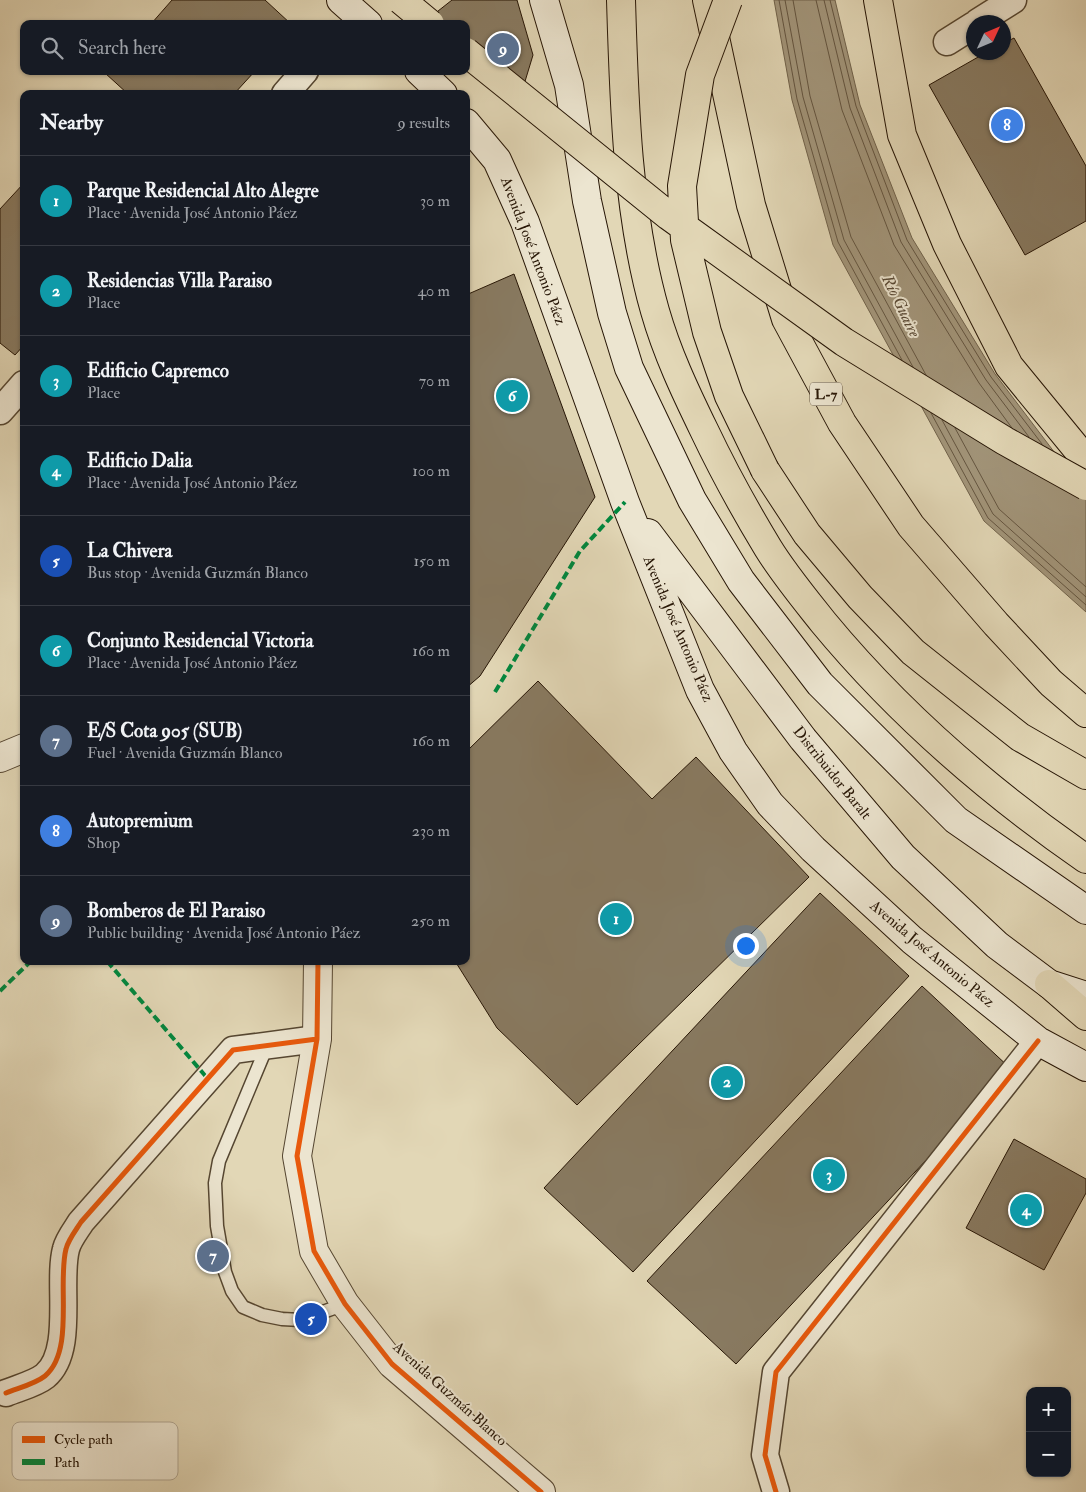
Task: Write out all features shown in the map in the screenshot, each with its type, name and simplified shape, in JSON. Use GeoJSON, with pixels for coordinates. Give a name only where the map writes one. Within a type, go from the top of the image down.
{"type":"FeatureCollection","features":[{"type":"Feature","properties":{"kind":"highway"},"geometry":{"type":"LineString","coordinates":[[401,0],[425,20]]}},
{"type":"Feature","properties":{"kind":"highway"},"geometry":{"type":"LineString","coordinates":[[621,0],[624,90],[630,164],[643,255],[655,310],[672,364],[717,458],[768,549],[801,595],[841,644],[910,718],[953,757],[1040,827],[1086,859]]}},
{"type":"Feature","properties":{"kind":"highway","name":"L-7"},"geometry":{"type":"LineString","coordinates":[[708,0],[751,205],[786,319],[842,422],[911,526],[996,624],[1051,683],[1086,713]]}},
{"type":"Feature","properties":{"kind":"highway"},"geometry":{"type":"LineString","coordinates":[[728,0],[700,75],[682,186],[685,240],[707,332],[729,396],[765,470],[807,534],[860,597],[913,652],[1020,737],[1086,775]]}},
{"type":"Feature","properties":{"kind":"highway"},"geometry":{"type":"LineString","coordinates":[[878,0],[902,135],[947,244],[1009,366],[1086,460]]}},
{"type":"Feature","properties":{"kind":"highway"},"geometry":{"type":"LineString","coordinates":[[470,55],[668,216],[844,342],[1006,441],[1086,486]]}},
{"type":"Feature","properties":{"kind":"highway"},"geometry":{"type":"LineString","coordinates":[[1050,984],[1086,1016]]}},
{"type":"Feature","properties":{"kind":"main road"},"geometry":{"type":"LineString","coordinates":[[420,0],[428,20]]}},
{"type":"Feature","properties":{"kind":"main road"},"geometry":{"type":"LineString","coordinates":[[544,0],[569,85],[587,201],[612,313],[629,368],[692,500],[741,581],[820,684],[956,820],[1086,910]]}},
{"type":"Feature","properties":{"kind":"main road"},"geometry":{"type":"LineString","coordinates":[[423,75],[439,90]]}},
{"type":"Feature","properties":{"kind":"main road"},"geometry":{"type":"LineString","coordinates":[[451,75],[459,90]]}},
{"type":"Feature","properties":{"kind":"main road"},"geometry":{"type":"LineString","coordinates":[[470,111],[497,160]]}},
{"type":"Feature","properties":{"kind":"main road","name":"Avenida José Antonio Páez"},"geometry":{"type":"LineString","coordinates":[[470,127],[497,160],[525,222],[624,502],[700,690],[734,751],[770,804],[813,850],[912,940],[1038,1041],[1086,1067]]}},
{"type":"Feature","properties":{"kind":"main road","name":"Distribuidor Baralt"},"geometry":{"type":"LineString","coordinates":[[624,502],[803,739],[903,857],[997,945],[1050,984],[1086,996]]}},
{"type":"Feature","properties":{"kind":"main road"},"geometry":{"type":"LineString","coordinates":[[0,758],[20,750]]}},
{"type":"Feature","properties":{"kind":"main road","name":"Avenida Guzmán Blanco"},"geometry":{"type":"LineString","coordinates":[[318,965],[317,1039],[297,1156],[314,1251],[346,1304],[392,1364],[541,1492]]}},
{"type":"Feature","properties":{"kind":"street"},"geometry":{"type":"LineString","coordinates":[[989,15],[1012,0]]}},
{"type":"Feature","properties":{"kind":"street"},"geometry":{"type":"LineString","coordinates":[[947,42],[966,30]]}},
{"type":"Feature","properties":{"kind":"street"},"geometry":{"type":"LineString","coordinates":[[288,90],[302,75]]}},
{"type":"Feature","properties":{"kind":"street"},"geometry":{"type":"LineString","coordinates":[[0,411],[20,388]]}},
{"type":"Feature","properties":{"kind":"street"},"geometry":{"type":"LineString","coordinates":[[6,1393],[46,1376],[59,1354],[63,1333],[66,1248],[81,1222],[233,1050],[317,1039]]}},
{"type":"Feature","properties":{"kind":"street"},"geometry":{"type":"LineString","coordinates":[[776,1492],[765,1455],[776,1372],[1038,1041]]}},
{"type":"Feature","properties":{"kind":"lane"},"geometry":{"type":"LineString","coordinates":[[267,1046],[219,1161],[216,1183],[217,1226],[225,1272],[232,1291],[243,1307],[282,1320],[302,1320],[346,1304]]}},
{"type":"Feature","properties":{"kind":"water","name":"Río Guaire"},"geometry":{"type":"Polygon","coordinates":[[[774,0],[835,0],[860,105],[912,238],[995,374],[1086,494],[1086,612],[984,521],[833,245],[792,100],[774,0]]]}},
{"type":"Feature","properties":{"kind":"building"},"geometry":{"type":"Polygon","coordinates":[[[172,0],[265,0],[287,20],[154,20],[172,0]]]}},
{"type":"Feature","properties":{"kind":"building"},"geometry":{"type":"Polygon","coordinates":[[[452,0],[517,0],[533,55],[523,88],[470,45],[470,20],[439,20],[433,15],[452,0]]]}},
{"type":"Feature","properties":{"kind":"building"},"geometry":{"type":"Polygon","coordinates":[[[1014,38],[1086,166],[1086,221],[1025,255],[929,85],[973,60],[1011,60],[1011,40],[1014,38]]]}},
{"type":"Feature","properties":{"kind":"building"},"geometry":{"type":"Polygon","coordinates":[[[107,75],[251,75],[238,90],[124,90],[107,75]]]}},
{"type":"Feature","properties":{"kind":"building"},"geometry":{"type":"Polygon","coordinates":[[[20,187],[20,349],[15,355],[0,343],[0,209],[20,187]]]}},
{"type":"Feature","properties":{"kind":"building"},"geometry":{"type":"Polygon","coordinates":[[[514,274],[595,497],[480,676],[470,685],[470,293],[514,274]]]}},
{"type":"Feature","properties":{"kind":"building"},"geometry":{"type":"Polygon","coordinates":[[[538,681],[652,799],[696,757],[809,877],[577,1105],[497,1028],[458,965],[470,965],[470,748],[538,681]]]}},
{"type":"Feature","properties":{"kind":"building"},"geometry":{"type":"Polygon","coordinates":[[[820,893],[909,976],[633,1272],[544,1188],[820,893]]]}},
{"type":"Feature","properties":{"kind":"building"},"geometry":{"type":"Polygon","coordinates":[[[922,986],[1011,1069],[736,1364],[647,1281],[922,986]]]}},
{"type":"Feature","properties":{"kind":"building"},"geometry":{"type":"Polygon","coordinates":[[[1014,1139],[1086,1179],[1086,1193],[1044,1270],[966,1228],[1014,1139]]]}},
{"type":"Feature","properties":{"kind":"marked path"},"geometry":{"type":"LineString","coordinates":[[495,692],[580,551],[625,502]]}},
{"type":"Feature","properties":{"kind":"marked path"},"geometry":{"type":"LineString","coordinates":[[0,991],[27,965]]}},
{"type":"Feature","properties":{"kind":"marked path"},"geometry":{"type":"LineString","coordinates":[[110,965],[208,1079]]}},
{"type":"Feature","properties":{"kind":"cycle path"},"geometry":{"type":"LineString","coordinates":[[318,965],[317,1039],[297,1156],[314,1251],[345,1304],[392,1364],[541,1492]]}},
{"type":"Feature","properties":{"kind":"cycle path"},"geometry":{"type":"LineString","coordinates":[[6,1393],[41,1379],[54,1365],[60,1350],[62,1334],[63,1280],[66,1249],[81,1222],[233,1050],[317,1039]]}},
{"type":"Feature","properties":{"kind":"cycle path"},"geometry":{"type":"LineString","coordinates":[[776,1492],[765,1455],[776,1372],[1038,1041]]}},
{"type":"Feature","properties":{"kind":"place","name":"Bomberos de El Paraiso"},"geometry":{"type":"Point","coordinates":[503,49]}},
{"type":"Feature","properties":{"kind":"place","name":"Autopremium"},"geometry":{"type":"Point","coordinates":[1007,125]}},
{"type":"Feature","properties":{"kind":"place","name":"Conjunto Residencial Victoria"},"geometry":{"type":"Point","coordinates":[512,396]}},
{"type":"Feature","properties":{"kind":"place","name":"Parque Residencial Alto Alegre"},"geometry":{"type":"Point","coordinates":[616,919]}},
{"type":"Feature","properties":{"kind":"place","name":"Residencias Villa Paraiso"},"geometry":{"type":"Point","coordinates":[727,1082]}},
{"type":"Feature","properties":{"kind":"place","name":"Edificio Capremco"},"geometry":{"type":"Point","coordinates":[829,1175]}},
{"type":"Feature","properties":{"kind":"place","name":"Edificio Dalia"},"geometry":{"type":"Point","coordinates":[1026,1210]}},
{"type":"Feature","properties":{"kind":"place","name":"E/S Cota 905 (SUB)"},"geometry":{"type":"Point","coordinates":[213,1256]}},
{"type":"Feature","properties":{"kind":"place","name":"La Chivera"},"geometry":{"type":"Point","coordinates":[311,1319]}}]}
